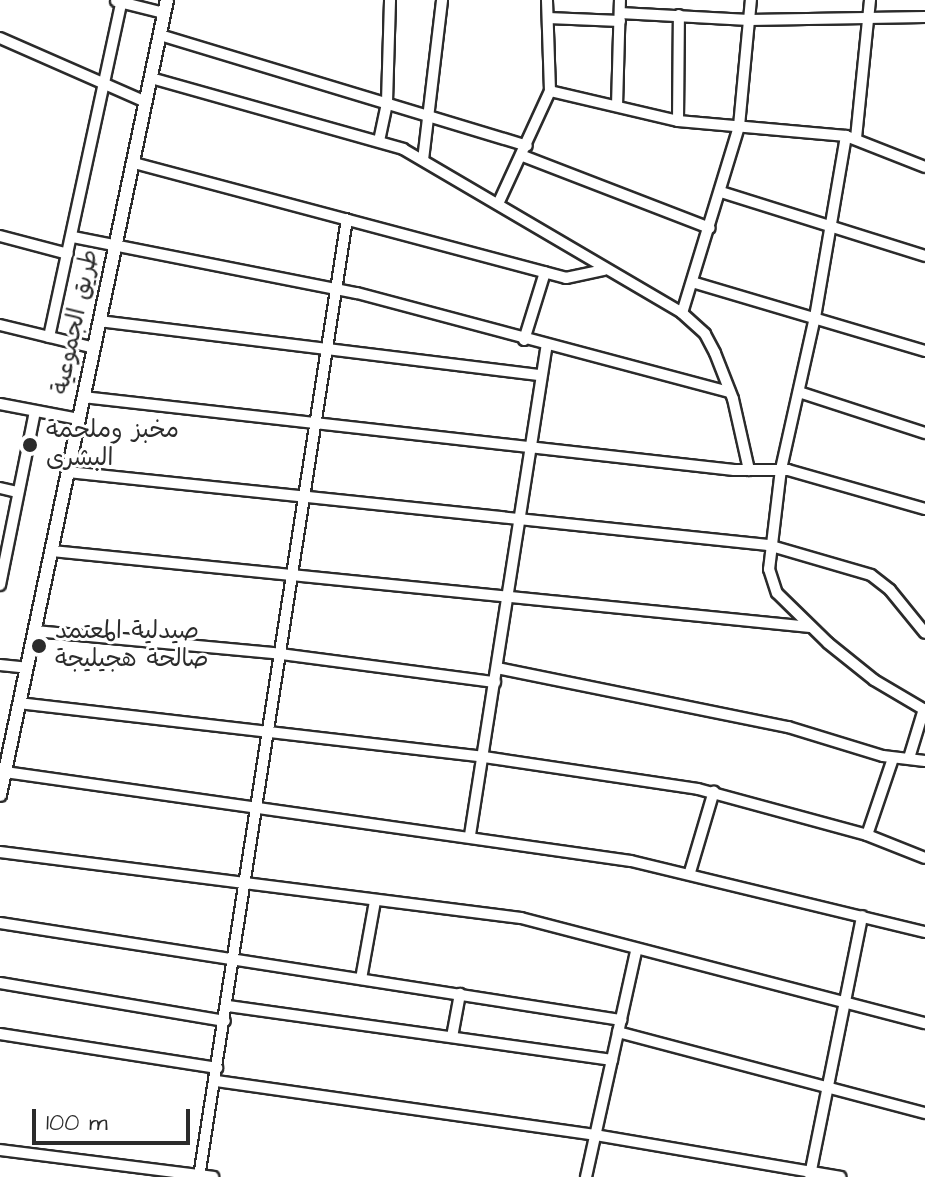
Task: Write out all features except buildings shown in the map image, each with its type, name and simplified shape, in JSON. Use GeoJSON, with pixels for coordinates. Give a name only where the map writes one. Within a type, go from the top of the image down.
{"type":"FeatureCollection","features":[{"type":"Feature","properties":{"kind":"main road","name":"طريق الجموعية"},"geometry":{"type":"LineString","coordinates":[[0,795],[166,6]]}},
{"type":"Feature","properties":{"kind":"street"},"geometry":{"type":"LineString","coordinates":[[379,141],[387,102],[390,0]]}},
{"type":"Feature","properties":{"kind":"street"},"geometry":{"type":"LineString","coordinates":[[423,160],[431,118],[442,0]]}},
{"type":"Feature","properties":{"kind":"street"},"geometry":{"type":"LineString","coordinates":[[498,204],[550,91],[547,0]]}},
{"type":"Feature","properties":{"kind":"street"},"geometry":{"type":"LineString","coordinates":[[617,106],[620,0]]}},
{"type":"Feature","properties":{"kind":"street"},"geometry":{"type":"LineString","coordinates":[[682,313],[739,126],[751,0]]}},
{"type":"Feature","properties":{"kind":"street"},"geometry":{"type":"LineString","coordinates":[[870,0],[851,137],[781,469],[768,545],[773,587],[810,627],[874,680],[924,710],[909,758]]}},
{"type":"Feature","properties":{"kind":"street"},"geometry":{"type":"LineString","coordinates":[[49,337],[73,237],[118,1],[166,6]]}},
{"type":"Feature","properties":{"kind":"street"},"geometry":{"type":"LineString","coordinates":[[548,18],[679,15],[749,20],[925,17]]}},
{"type":"Feature","properties":{"kind":"street"},"geometry":{"type":"LineString","coordinates":[[678,121],[679,15]]}},
{"type":"Feature","properties":{"kind":"street"},"geometry":{"type":"LineString","coordinates":[[160,35],[387,102],[525,151],[710,228]]}},
{"type":"Feature","properties":{"kind":"street"},"geometry":{"type":"LineString","coordinates":[[0,38],[146,102]]}},
{"type":"Feature","properties":{"kind":"street"},"geometry":{"type":"LineString","coordinates":[[151,78],[379,141],[423,160],[604,270],[682,313],[711,344],[730,392],[749,470]]}},
{"type":"Feature","properties":{"kind":"street"},"geometry":{"type":"LineString","coordinates":[[550,91],[678,121],[851,137],[925,167]]}},
{"type":"Feature","properties":{"kind":"street"},"geometry":{"type":"LineString","coordinates":[[134,163],[545,272],[576,279],[604,270]]}},
{"type":"Feature","properties":{"kind":"street"},"geometry":{"type":"LineString","coordinates":[[721,192],[925,256]]}},
{"type":"Feature","properties":{"kind":"street"},"geometry":{"type":"LineString","coordinates":[[199,1176],[248,883],[347,219]]}},
{"type":"Feature","properties":{"kind":"street"},"geometry":{"type":"LineString","coordinates":[[0,236],[68,254]]}},
{"type":"Feature","properties":{"kind":"street"},"geometry":{"type":"LineString","coordinates":[[73,237],[337,288],[524,340],[730,392]]}},
{"type":"Feature","properties":{"kind":"street"},"geometry":{"type":"LineString","coordinates":[[524,340],[545,272]]}},
{"type":"Feature","properties":{"kind":"street"},"geometry":{"type":"LineString","coordinates":[[692,282],[925,351]]}},
{"type":"Feature","properties":{"kind":"street"},"geometry":{"type":"LineString","coordinates":[[99,321],[541,375]]}},
{"type":"Feature","properties":{"kind":"street"},"geometry":{"type":"LineString","coordinates":[[0,325],[94,348]]}},
{"type":"Feature","properties":{"kind":"street"},"geometry":{"type":"LineString","coordinates":[[470,835],[547,345]]}},
{"type":"Feature","properties":{"kind":"street"},"geometry":{"type":"LineString","coordinates":[[799,392],[925,433]]}},
{"type":"Feature","properties":{"kind":"street"},"geometry":{"type":"LineString","coordinates":[[83,397],[749,470],[781,469],[925,509]]}},
{"type":"Feature","properties":{"kind":"street"},"geometry":{"type":"LineString","coordinates":[[0,404],[79,419]]}},
{"type":"Feature","properties":{"kind":"street"},"geometry":{"type":"LineString","coordinates":[[0,585],[2,562],[35,411]]}},
{"type":"Feature","properties":{"kind":"street"},"geometry":{"type":"LineString","coordinates":[[68,472],[304,500],[768,545],[871,575],[890,590],[925,631]]}},
{"type":"Feature","properties":{"kind":"street"},"geometry":{"type":"LineString","coordinates":[[0,488],[17,492]]}},
{"type":"Feature","properties":{"kind":"street"},"geometry":{"type":"LineString","coordinates":[[52,551],[506,600],[810,627]]}},
{"type":"Feature","properties":{"kind":"street"},"geometry":{"type":"LineString","coordinates":[[35,631],[281,654],[495,682]]}},
{"type":"Feature","properties":{"kind":"street"},"geometry":{"type":"LineString","coordinates":[[0,665],[27,668]]}},
{"type":"Feature","properties":{"kind":"street"},"geometry":{"type":"LineString","coordinates":[[497,668],[788,727],[893,758],[925,761]]}},
{"type":"Feature","properties":{"kind":"street"},"geometry":{"type":"LineString","coordinates":[[19,703],[484,757],[714,791],[867,835],[925,858]]}},
{"type":"Feature","properties":{"kind":"street"},"geometry":{"type":"LineString","coordinates":[[867,835],[893,758]]}},
{"type":"Feature","properties":{"kind":"street"},"geometry":{"type":"LineString","coordinates":[[4,765],[258,809],[470,835],[690,872],[925,932]]}},
{"type":"Feature","properties":{"kind":"street"},"geometry":{"type":"LineString","coordinates":[[690,872],[714,791]]}},
{"type":"Feature","properties":{"kind":"street"},"geometry":{"type":"LineString","coordinates":[[0,852],[535,921],[636,951],[925,1023]]}},
{"type":"Feature","properties":{"kind":"street"},"geometry":{"type":"LineString","coordinates":[[361,979],[375,901]]}},
{"type":"Feature","properties":{"kind":"street"},"geometry":{"type":"LineString","coordinates":[[810,1174],[862,916]]}},
{"type":"Feature","properties":{"kind":"street"},"geometry":{"type":"LineString","coordinates":[[0,923],[621,1020]]}},
{"type":"Feature","properties":{"kind":"street"},"geometry":{"type":"LineString","coordinates":[[586,1177],[636,951]]}},
{"type":"Feature","properties":{"kind":"street"},"geometry":{"type":"LineString","coordinates":[[0,983],[225,1021]]}},
{"type":"Feature","properties":{"kind":"street"},"geometry":{"type":"LineString","coordinates":[[452,1037],[460,994]]}},
{"type":"Feature","properties":{"kind":"street"},"geometry":{"type":"LineString","coordinates":[[228,1006],[612,1060]]}},
{"type":"Feature","properties":{"kind":"street"},"geometry":{"type":"LineString","coordinates":[[618,1032],[925,1113]]}},
{"type":"Feature","properties":{"kind":"street"},"geometry":{"type":"LineString","coordinates":[[0,1034],[217,1068]]}},
{"type":"Feature","properties":{"kind":"street"},"geometry":{"type":"LineString","coordinates":[[216,1081],[595,1135],[840,1177]]}},
{"type":"Feature","properties":{"kind":"street"},"geometry":{"type":"LineString","coordinates":[[0,1150],[213,1177]]}},
{"type":"Feature","properties":{"kind":"place","name":"مخبز وملحمة البشرى"},"geometry":{"type":"Point","coordinates":[30,445]}},
{"type":"Feature","properties":{"kind":"place","name":"صيدلية المعتمد صالحة هجيليجة"},"geometry":{"type":"Point","coordinates":[39,646]}}]}
